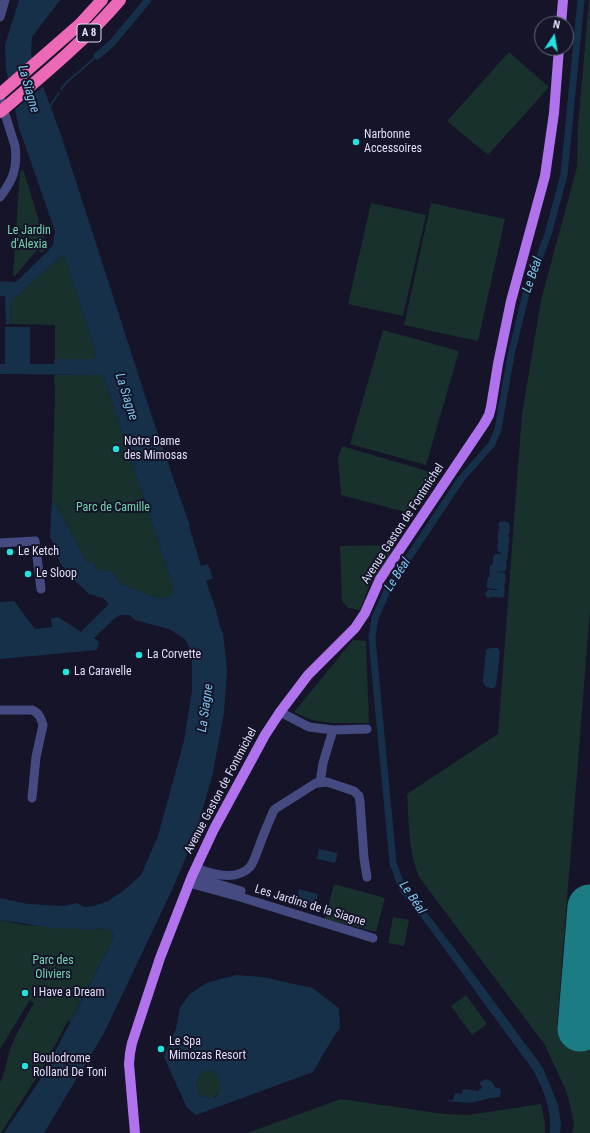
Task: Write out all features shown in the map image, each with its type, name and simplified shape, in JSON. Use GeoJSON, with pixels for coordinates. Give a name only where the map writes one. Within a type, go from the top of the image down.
{"type":"FeatureCollection","features":[{"type":"Feature","properties":{"kind":"highway","name":"A 8"},"geometry":{"type":"LineString","coordinates":[[0,94],[80,24],[102,0]]}},
{"type":"Feature","properties":{"kind":"highway","name":"A 8"},"geometry":{"type":"LineString","coordinates":[[0,112],[56,64],[91,31],[120,0]]}},
{"type":"Feature","properties":{"kind":"main road"},"geometry":{"type":"LineString","coordinates":[[562,16],[563,0]]}},
{"type":"Feature","properties":{"kind":"main road","name":"Avenue Gaston de Fontmichel"},"geometry":{"type":"LineString","coordinates":[[135,1133],[130,1077],[130,1054],[135,1032],[160,958],[192,876],[218,822],[265,734],[308,675],[355,628],[365,613],[380,579],[489,415],[498,364],[512,301],[545,176],[554,113],[558,56]]}},
{"type":"Feature","properties":{"kind":"street"},"geometry":{"type":"LineString","coordinates":[[0,16],[5,0]]}},
{"type":"Feature","properties":{"kind":"street"},"geometry":{"type":"LineString","coordinates":[[0,98],[15,146],[16,154],[13,177],[0,197]]}},
{"type":"Feature","properties":{"kind":"street"},"geometry":{"type":"LineString","coordinates":[[0,543],[36,541],[41,589]]}},
{"type":"Feature","properties":{"kind":"street"},"geometry":{"type":"LineString","coordinates":[[0,710],[32,710],[40,715],[42,720],[43,725],[36,757],[32,798]]}},
{"type":"Feature","properties":{"kind":"street"},"geometry":{"type":"LineString","coordinates":[[280,712],[309,726],[333,730],[367,728]]}},
{"type":"Feature","properties":{"kind":"street"},"geometry":{"type":"LineString","coordinates":[[320,783],[323,763],[333,730]]}},
{"type":"Feature","properties":{"kind":"street"},"geometry":{"type":"LineString","coordinates":[[192,876],[227,876],[247,869],[253,862],[275,809],[316,783],[326,782],[347,788],[354,791],[359,796],[367,877]]}},
{"type":"Feature","properties":{"kind":"street","name":"Les Jardins de la Siagne"},"geometry":{"type":"LineString","coordinates":[[192,876],[241,892],[240,897],[373,938]]}},
{"type":"Feature","properties":{"kind":"green space"},"geometry":{"type":"Polygon","coordinates":[[[589,0],[590,610],[557,1026],[590,1029],[590,1133],[572,1133],[574,1123],[567,1093],[545,1045],[419,877],[415,867],[411,847],[407,794],[498,734],[522,414],[541,300],[577,167],[578,126],[589,0]]]}},
{"type":"Feature","properties":{"kind":"green space"},"geometry":{"type":"Polygon","coordinates":[[[509,52],[549,87],[488,155],[447,121],[509,52]]]}},
{"type":"Feature","properties":{"kind":"green space","name":"Le Jardin d'Alexia"},"geometry":{"type":"Polygon","coordinates":[[[23,169],[47,247],[42,253],[37,250],[15,276],[13,275],[20,172],[23,169]]]}},
{"type":"Feature","properties":{"kind":"green space"},"geometry":{"type":"Polygon","coordinates":[[[371,203],[426,215],[403,316],[348,304],[371,203]]]}},
{"type":"Feature","properties":{"kind":"green space"},"geometry":{"type":"Polygon","coordinates":[[[431,203],[505,219],[478,341],[404,325],[431,203]]]}},
{"type":"Feature","properties":{"kind":"green space"},"geometry":{"type":"Polygon","coordinates":[[[64,254],[96,354],[94,359],[55,359],[55,325],[10,324],[11,301],[64,254]]]}},
{"type":"Feature","properties":{"kind":"green space"},"geometry":{"type":"Polygon","coordinates":[[[383,330],[459,351],[426,465],[350,444],[383,330]]]}},
{"type":"Feature","properties":{"kind":"green space","name":"Parc de Camille"},"geometry":{"type":"Polygon","coordinates":[[[54,375],[103,375],[174,590],[170,597],[162,599],[121,584],[112,572],[96,569],[95,564],[86,561],[58,507],[52,501],[55,394],[54,375]]]}},
{"type":"Feature","properties":{"kind":"green space"},"geometry":{"type":"Polygon","coordinates":[[[342,446],[434,473],[409,513],[341,495],[338,459],[342,446]]]}},
{"type":"Feature","properties":{"kind":"green space"},"geometry":{"type":"Polygon","coordinates":[[[395,545],[370,584],[360,610],[348,608],[342,601],[340,546],[395,545]]]}},
{"type":"Feature","properties":{"kind":"green space"},"geometry":{"type":"Polygon","coordinates":[[[353,640],[366,641],[369,723],[332,723],[312,720],[294,712],[353,640]]]}},
{"type":"Feature","properties":{"kind":"green space"},"geometry":{"type":"Polygon","coordinates":[[[334,884],[385,898],[376,932],[325,919],[334,884]]]}},
{"type":"Feature","properties":{"kind":"green space"},"geometry":{"type":"Polygon","coordinates":[[[393,917],[409,920],[404,946],[388,943],[393,917]]]}},
{"type":"Feature","properties":{"kind":"green space","name":"Parc des Oliviers"},"geometry":{"type":"Polygon","coordinates":[[[0,920],[25,925],[95,930],[99,928],[110,930],[113,933],[112,941],[70,1022],[68,1021],[42,1069],[1,1133],[0,1082],[13,1041],[34,1003],[30,1000],[0,1049],[0,920]]]}},
{"type":"Feature","properties":{"kind":"green space"},"geometry":{"type":"Polygon","coordinates":[[[466,995],[487,1024],[472,1035],[451,1006],[466,995]]]}},
{"type":"Feature","properties":{"kind":"green space"},"geometry":{"type":"Polygon","coordinates":[[[206,1070],[212,1071],[216,1074],[220,1083],[218,1093],[209,1099],[207,1096],[200,1097],[197,1089],[198,1079],[206,1070]]]}},
{"type":"Feature","properties":{"kind":"green space"},"geometry":{"type":"Polygon","coordinates":[[[341,1099],[444,1114],[468,1115],[541,1104],[545,1123],[545,1133],[247,1133],[341,1099]]]}},
{"type":"Feature","properties":{"kind":"water","name":"La Siagne"},"geometry":{"type":"Polygon","coordinates":[[[19,0],[60,0],[32,37],[31,54],[61,135],[152,417],[190,526],[201,566],[208,564],[213,578],[206,581],[221,630],[223,632],[227,671],[224,713],[212,777],[195,836],[172,890],[104,1033],[44,1133],[4,1133],[42,1077],[112,941],[113,933],[110,930],[99,928],[95,930],[53,928],[0,920],[0,898],[28,904],[64,906],[77,903],[84,907],[94,906],[108,901],[123,891],[141,875],[158,836],[184,741],[192,690],[192,657],[186,640],[169,629],[135,620],[130,615],[120,615],[94,638],[99,642],[97,650],[0,659],[0,602],[14,601],[35,629],[52,627],[51,618],[58,617],[81,632],[109,604],[103,598],[89,594],[73,579],[60,563],[50,536],[52,501],[58,507],[86,561],[95,564],[96,569],[112,572],[121,584],[162,599],[170,597],[174,590],[103,375],[0,374],[0,364],[5,364],[5,327],[30,327],[30,364],[54,364],[55,359],[94,359],[96,354],[64,254],[11,301],[10,324],[6,324],[5,296],[0,296],[0,281],[16,282],[53,245],[55,231],[19,128],[6,69],[5,45],[19,0]]]}},
{"type":"Feature","properties":{"kind":"water"},"geometry":{"type":"Polygon","coordinates":[[[490,648],[498,648],[500,652],[496,685],[494,688],[485,686],[483,682],[486,650],[490,648]]]}},
{"type":"Feature","properties":{"kind":"water"},"geometry":{"type":"Polygon","coordinates":[[[319,849],[338,853],[335,863],[317,859],[319,849]]]}},
{"type":"Feature","properties":{"kind":"water"},"geometry":{"type":"Polygon","coordinates":[[[402,888],[405,888],[427,913],[543,1068],[558,1105],[561,1124],[560,1133],[550,1133],[550,1116],[546,1100],[541,1085],[533,1070],[402,891],[402,888]]]}},
{"type":"Feature","properties":{"kind":"water"},"geometry":{"type":"Polygon","coordinates":[[[299,889],[318,894],[316,904],[297,899],[299,889]]]}},
{"type":"Feature","properties":{"kind":"water"},"geometry":{"type":"Polygon","coordinates":[[[236,975],[263,977],[312,988],[339,1008],[340,1028],[313,1072],[196,1115],[187,1108],[164,1057],[176,1029],[180,1008],[190,994],[206,983],[236,975]],[[206,1070],[198,1079],[197,1089],[200,1097],[207,1096],[209,1099],[213,1097],[215,1098],[220,1090],[220,1081],[218,1076],[211,1071],[206,1070]]]}},
{"type":"Feature","properties":{"kind":"water"},"geometry":{"type":"Polygon","coordinates":[[[487,1079],[492,1082],[495,1087],[501,1089],[500,1097],[470,1103],[448,1101],[453,1100],[455,1093],[462,1094],[463,1089],[479,1091],[482,1087],[479,1082],[487,1079]]]}},
{"type":"Feature","properties":{"kind":"pier"},"geometry":{"type":"Polygon","coordinates":[[[34,56],[45,85],[13,111],[7,80],[34,56]]]}},
{"type":"Feature","properties":{"kind":"waterway"},"geometry":{"type":"LineString","coordinates":[[97,56],[112,43],[148,0]]}},
{"type":"Feature","properties":{"kind":"waterway","name":"Le Béal"},"geometry":{"type":"LineString","coordinates":[[408,896],[402,888],[393,863],[373,650],[372,636],[375,618],[387,591],[407,560],[461,479],[492,444],[498,429],[511,355],[526,294],[548,234],[564,175],[581,0]]}},
{"type":"Feature","properties":{"kind":"waterway"},"geometry":{"type":"LineString","coordinates":[[61,89],[97,56]]}},
{"type":"Feature","properties":{"kind":"waterway"},"geometry":{"type":"LineString","coordinates":[[50,106],[59,93]]}},
{"type":"Feature","properties":{"kind":"waterway"},"geometry":{"type":"LineString","coordinates":[[489,594],[501,594],[501,586],[490,585],[491,580],[502,581],[502,576],[493,575],[493,568],[503,568],[503,563],[496,563],[497,557],[504,558],[505,549],[501,549],[501,545],[505,545],[506,539],[501,539],[502,531],[506,532],[506,525],[502,525]]}},
{"type":"Feature","properties":{"kind":"taxiway"},"geometry":{"type":"LineString","coordinates":[[584,977],[586,994],[590,1004]]}},
{"type":"Feature","properties":{"kind":"runway"},"geometry":{"type":"LineString","coordinates":[[580,1029],[590,907]]}},
{"type":"Feature","properties":{"kind":"place","name":"Narbonne Accessoires"},"geometry":{"type":"Point","coordinates":[356,142]}},
{"type":"Feature","properties":{"kind":"place","name":"Notre Dame des Mimosas"},"geometry":{"type":"Point","coordinates":[116,449]}},
{"type":"Feature","properties":{"kind":"place","name":"Le Ketch"},"geometry":{"type":"Point","coordinates":[10,552]}},
{"type":"Feature","properties":{"kind":"place","name":"Le Sloop"},"geometry":{"type":"Point","coordinates":[28,574]}},
{"type":"Feature","properties":{"kind":"place","name":"La Corvette"},"geometry":{"type":"Point","coordinates":[139,655]}},
{"type":"Feature","properties":{"kind":"place","name":"La Caravelle"},"geometry":{"type":"Point","coordinates":[66,672]}},
{"type":"Feature","properties":{"kind":"place","name":"I Have a Dream"},"geometry":{"type":"Point","coordinates":[25,993]}},
{"type":"Feature","properties":{"kind":"place","name":"Le Spa Mimozas Resort"},"geometry":{"type":"Point","coordinates":[161,1049]}},
{"type":"Feature","properties":{"kind":"place","name":"Boulodrome Rolland De Toni"},"geometry":{"type":"Point","coordinates":[25,1066]}}]}
